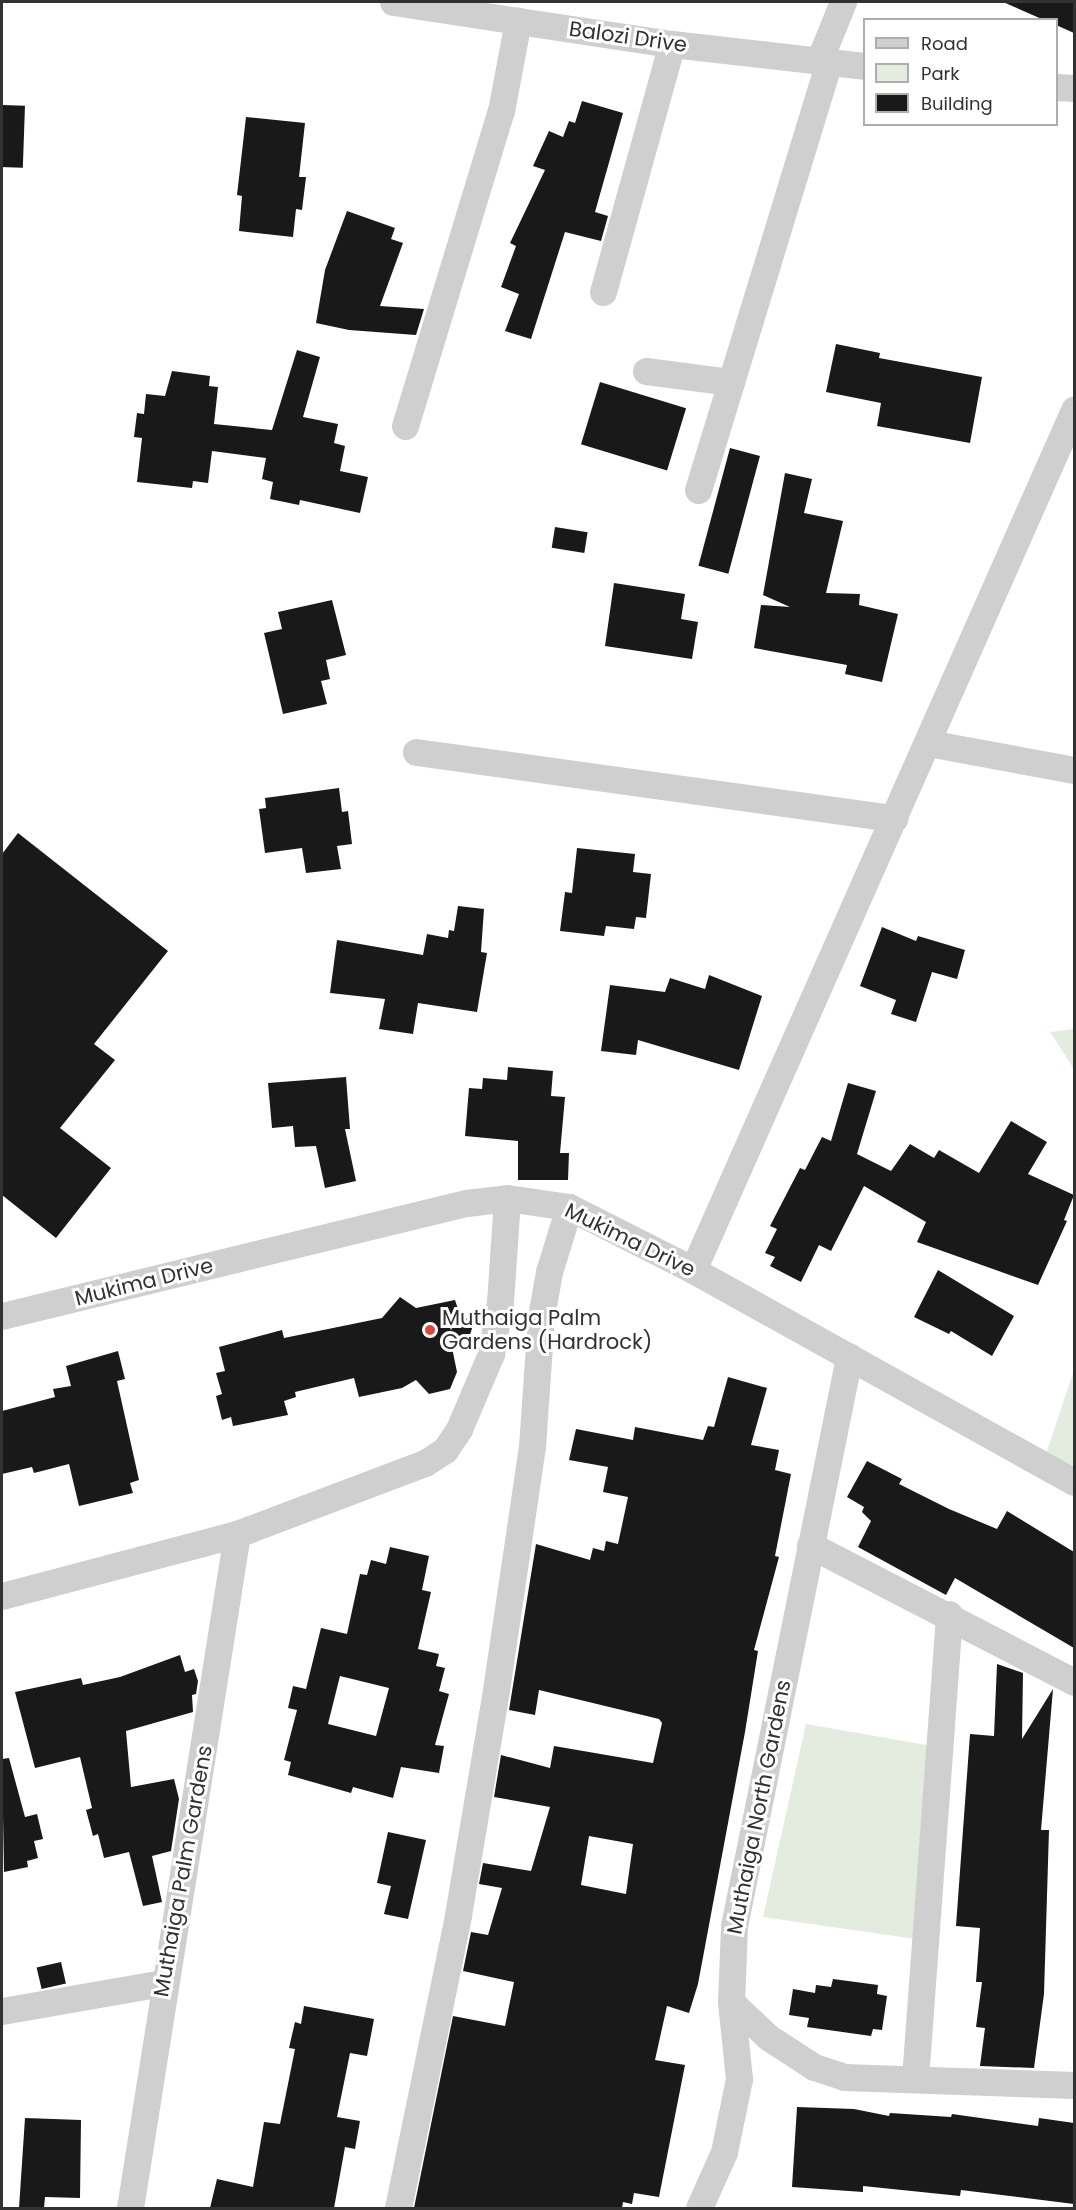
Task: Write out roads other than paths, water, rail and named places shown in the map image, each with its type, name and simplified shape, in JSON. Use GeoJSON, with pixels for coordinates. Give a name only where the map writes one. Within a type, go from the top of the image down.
{"type":"FeatureCollection","features":[{"type":"Feature","properties":{"kind":"street","name":"Balozi Drive"},"geometry":{"type":"LineString","coordinates":[[393,2],[672,44],[863,66]]}},
{"type":"Feature","properties":{"kind":"street"},"geometry":{"type":"LineString","coordinates":[[698,490],[843,2]]}},
{"type":"Feature","properties":{"kind":"street"},"geometry":{"type":"LineString","coordinates":[[405,426],[489,153],[518,21]]}},
{"type":"Feature","properties":{"kind":"street"},"geometry":{"type":"LineString","coordinates":[[603,292],[672,44]]}},
{"type":"Feature","properties":{"kind":"street"},"geometry":{"type":"LineString","coordinates":[[1058,87],[1074,88]]}},
{"type":"Feature","properties":{"kind":"street"},"geometry":{"type":"LineString","coordinates":[[646,371],[731,382]]}},
{"type":"Feature","properties":{"kind":"street"},"geometry":{"type":"LineString","coordinates":[[693,1270],[1074,410]]}},
{"type":"Feature","properties":{"kind":"street"},"geometry":{"type":"LineString","coordinates":[[928,743],[1074,770]]}},
{"type":"Feature","properties":{"kind":"street"},"geometry":{"type":"LineString","coordinates":[[416,752],[894,818]]}},
{"type":"Feature","properties":{"kind":"street"},"geometry":{"type":"LineString","coordinates":[[2,1596],[237,1534],[425,1463],[445,1450],[459,1429],[491,1354],[500,1302],[507,1198]]}},
{"type":"Feature","properties":{"kind":"street","name":"Mukima Drive"},"geometry":{"type":"LineString","coordinates":[[2,1316],[435,1210],[507,1198],[569,1207],[693,1270],[1074,1482]]}},
{"type":"Feature","properties":{"kind":"street"},"geometry":{"type":"LineString","coordinates":[[398,2208],[471,1836],[532,1446],[541,1317],[549,1272],[569,1207]]}},
{"type":"Feature","properties":{"kind":"street","name":"Muthaiga North Gardens"},"geometry":{"type":"LineString","coordinates":[[699,2208],[724,2152],[739,2079],[731,2002],[734,1926],[849,1357]]}},
{"type":"Feature","properties":{"kind":"street","name":"Muthaiga Palm Gardens"},"geometry":{"type":"LineString","coordinates":[[130,2208],[163,1983],[205,1747],[237,1534]]}},
{"type":"Feature","properties":{"kind":"street"},"geometry":{"type":"LineString","coordinates":[[810,1545],[949,1614],[1074,1682]]}},
{"type":"Feature","properties":{"kind":"street"},"geometry":{"type":"LineString","coordinates":[[915,2079],[949,1614]]}},
{"type":"Feature","properties":{"kind":"street"},"geometry":{"type":"LineString","coordinates":[[2,2012],[163,1983]]}},
{"type":"Feature","properties":{"kind":"street"},"geometry":{"type":"LineString","coordinates":[[731,2002],[768,2037],[814,2067],[844,2077],[1074,2085]]}},
{"type":"Feature","properties":{"kind":"place","name":"Muthaiga Palm Gardens (Hardrock)"},"geometry":{"type":"Point","coordinates":[430,1330]}}]}
